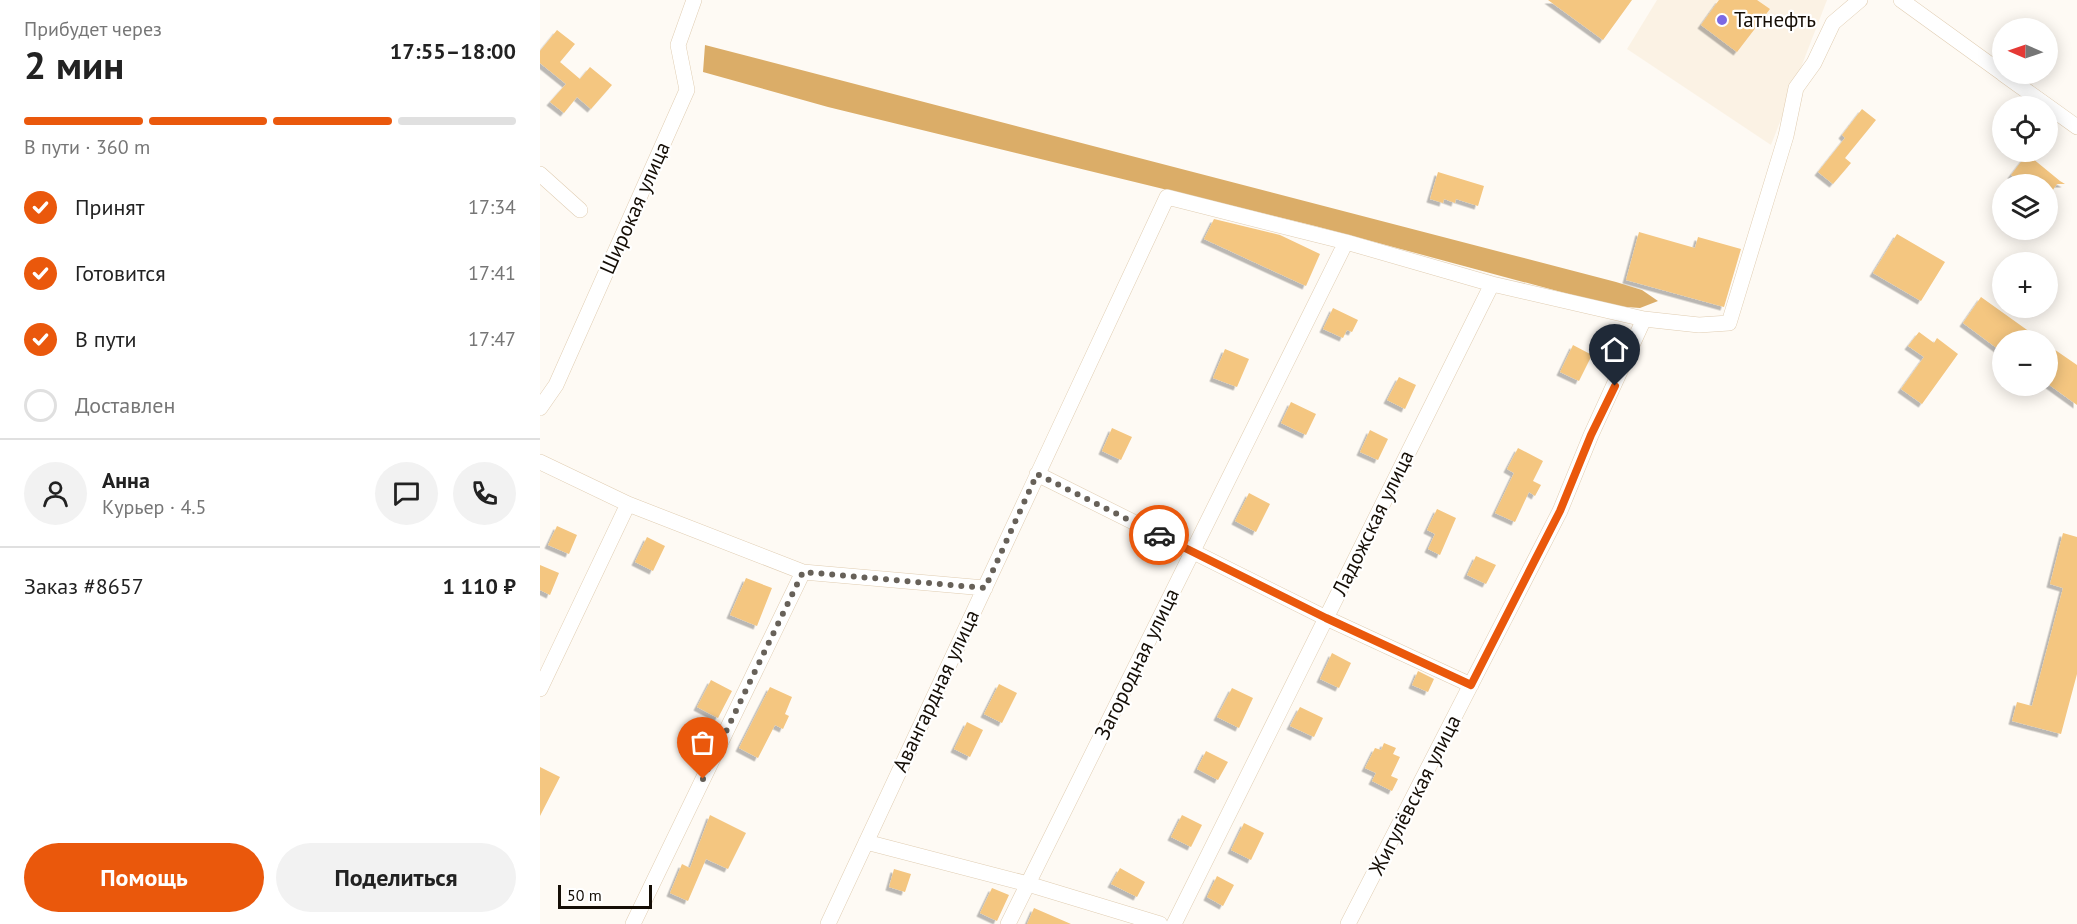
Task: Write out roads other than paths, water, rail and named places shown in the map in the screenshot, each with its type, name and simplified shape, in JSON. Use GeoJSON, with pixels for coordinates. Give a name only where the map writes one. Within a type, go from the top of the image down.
{"type":"FeatureCollection","features":[{"type":"Feature","properties":{"kind":"street","name":"Широкая улица"},"geometry":{"type":"LineString","coordinates":[[540,408],[556,386],[687,90],[678,45],[693,0]]}},
{"type":"Feature","properties":{"kind":"street"},"geometry":{"type":"LineString","coordinates":[[1346,242],[1492,284],[1644,319],[1699,325],[1729,322],[1786,136],[1797,88],[1814,63],[1833,23],[1860,0]]}},
{"type":"Feature","properties":{"kind":"street"},"geometry":{"type":"LineString","coordinates":[[1901,0],[1992,65]]}},
{"type":"Feature","properties":{"kind":"street"},"geometry":{"type":"LineString","coordinates":[[2018,84],[2077,127]]}},
{"type":"Feature","properties":{"kind":"street"},"geometry":{"type":"LineString","coordinates":[[540,174],[580,210]]}},
{"type":"Feature","properties":{"kind":"street","name":"Авангардная улица"},"geometry":{"type":"LineString","coordinates":[[828,924],[1167,197],[1346,242]]}},
{"type":"Feature","properties":{"kind":"street","name":"Загородная улица"},"geometry":{"type":"LineString","coordinates":[[1008,924],[1346,242]]}},
{"type":"Feature","properties":{"kind":"street","name":"Ладожская улица"},"geometry":{"type":"LineString","coordinates":[[1174,924],[1492,284]]}},
{"type":"Feature","properties":{"kind":"street","name":"Жигулёвская улица"},"geometry":{"type":"LineString","coordinates":[[1348,924],[1560,511],[1591,435],[1644,319]]}},
{"type":"Feature","properties":{"kind":"street"},"geometry":{"type":"LineString","coordinates":[[540,462],[628,504],[803,572],[985,588]]}},
{"type":"Feature","properties":{"kind":"street"},"geometry":{"type":"LineString","coordinates":[[1037,474],[1326,618],[1471,685]]}},
{"type":"Feature","properties":{"kind":"street"},"geometry":{"type":"LineString","coordinates":[[540,689],[628,504]]}},
{"type":"Feature","properties":{"kind":"street"},"geometry":{"type":"LineString","coordinates":[[633,924],[803,572]]}},
{"type":"Feature","properties":{"kind":"street"},"geometry":{"type":"LineString","coordinates":[[866,842],[1028,884],[1160,924]]}},
{"type":"Feature","properties":{"kind":"place","name":"Татнефть"},"geometry":{"type":"Point","coordinates":[1722,20]}}]}
